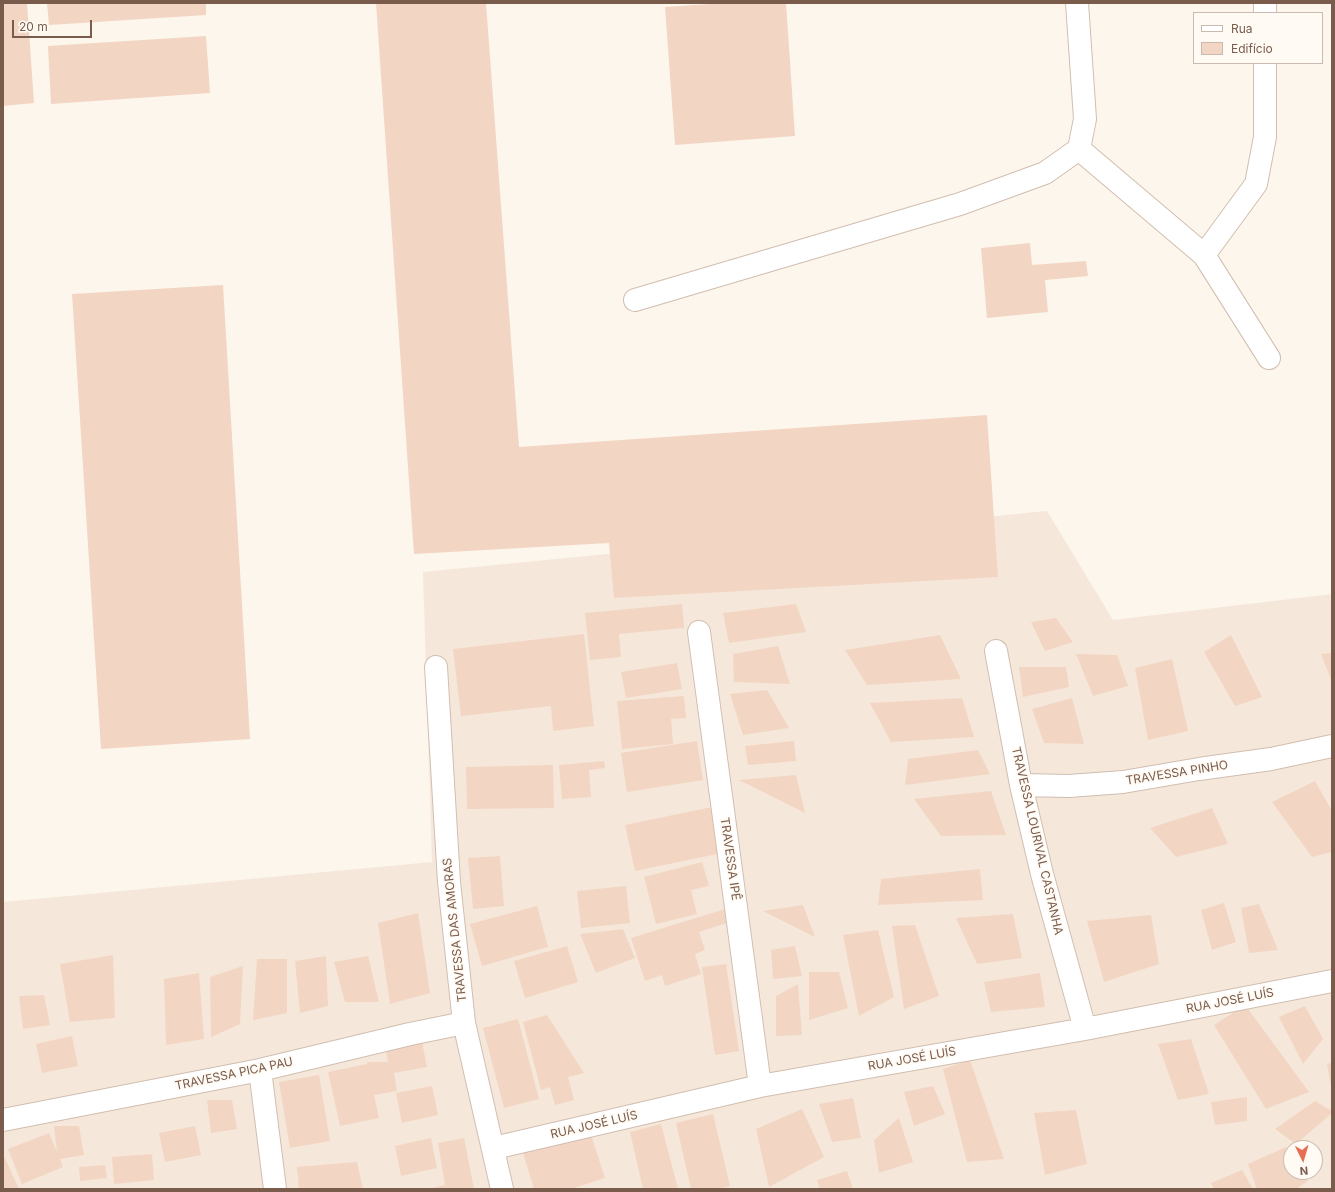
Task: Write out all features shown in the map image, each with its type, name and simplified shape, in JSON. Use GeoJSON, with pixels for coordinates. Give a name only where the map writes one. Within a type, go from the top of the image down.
{"type":"FeatureCollection","features":[{"type":"Feature","properties":{"kind":"street"},"geometry":{"type":"LineString","coordinates":[[635,300],[960,204],[1045,173],[1079,149],[1085,118],[1077,3]]}},
{"type":"Feature","properties":{"kind":"street"},"geometry":{"type":"LineString","coordinates":[[1204,255],[1256,184],[1265,137],[1265,64]]}},
{"type":"Feature","properties":{"kind":"street"},"geometry":{"type":"LineString","coordinates":[[1079,149],[1204,255],[1269,358]]}},
{"type":"Feature","properties":{"kind":"street","name":"TRAVESSA IPÊ"},"geometry":{"type":"LineString","coordinates":[[699,632],[760,1086]]}},
{"type":"Feature","properties":{"kind":"street","name":"TRAVESSA LOURIVAL CASTANHA"},"geometry":{"type":"LineString","coordinates":[[996,651],[1021,786],[1042,874],[1084,1029]]}},
{"type":"Feature","properties":{"kind":"street","name":"TRAVESSA DAS AMORAS"},"geometry":{"type":"LineString","coordinates":[[436,667],[449,882],[464,1023],[494,1148],[502,1189]]}},
{"type":"Feature","properties":{"kind":"street","name":"TRAVESSA PINHO"},"geometry":{"type":"LineString","coordinates":[[1021,786],[1069,786],[1123,782],[1271,759],[1332,746]]}},
{"type":"Feature","properties":{"kind":"street","name":"RUA JOSÉ LUÍS"},"geometry":{"type":"LineString","coordinates":[[494,1148],[760,1086],[1084,1029],[1332,981]]}},
{"type":"Feature","properties":{"kind":"street","name":"TRAVESSA PICA PAU"},"geometry":{"type":"LineString","coordinates":[[3,1120],[260,1070],[410,1034],[464,1023]]}},
{"type":"Feature","properties":{"kind":"street"},"geometry":{"type":"LineString","coordinates":[[260,1070],[274,1189]]}},
{"type":"Feature","properties":{"kind":"shaded area"},"geometry":{"type":"Polygon","coordinates":[[[1047,511],[1113,620],[1332,594],[1332,1189],[3,1189],[3,902],[432,862],[423,572],[1047,511]]]}},
{"type":"Feature","properties":{"kind":"building"},"geometry":{"type":"Polygon","coordinates":[[[3,3],[27,3],[34,103],[3,106],[3,3]]]}},
{"type":"Feature","properties":{"kind":"building"},"geometry":{"type":"Polygon","coordinates":[[[47,3],[206,3],[206,15],[49,25],[47,3]]]}},
{"type":"Feature","properties":{"kind":"building"},"geometry":{"type":"Polygon","coordinates":[[[376,3],[486,3],[519,447],[987,415],[998,577],[614,598],[609,543],[414,554],[376,3]]]}},
{"type":"Feature","properties":{"kind":"building"},"geometry":{"type":"Polygon","coordinates":[[[725,3],[786,3],[795,136],[675,145],[665,7],[725,3]]]}},
{"type":"Feature","properties":{"kind":"building"},"geometry":{"type":"Polygon","coordinates":[[[206,36],[210,93],[51,104],[48,46],[206,36]]]}},
{"type":"Feature","properties":{"kind":"building"},"geometry":{"type":"Polygon","coordinates":[[[1030,243],[1032,265],[1086,261],[1088,276],[1045,280],[1048,312],[987,318],[981,248],[1030,243]]]}},
{"type":"Feature","properties":{"kind":"building"},"geometry":{"type":"Polygon","coordinates":[[[223,285],[250,739],[101,749],[72,294],[223,285]]]}},
{"type":"Feature","properties":{"kind":"building"},"geometry":{"type":"Polygon","coordinates":[[[682,604],[684,628],[619,634],[621,657],[590,660],[585,613],[682,604]]]}},
{"type":"Feature","properties":{"kind":"building"},"geometry":{"type":"Polygon","coordinates":[[[796,604],[806,632],[729,643],[723,613],[796,604]]]}},
{"type":"Feature","properties":{"kind":"building"},"geometry":{"type":"Polygon","coordinates":[[[1056,618],[1073,642],[1045,651],[1031,622],[1056,618]]]}},
{"type":"Feature","properties":{"kind":"building"},"geometry":{"type":"Polygon","coordinates":[[[584,634],[594,726],[553,731],[551,706],[461,716],[453,649],[584,634]]]}},
{"type":"Feature","properties":{"kind":"building"},"geometry":{"type":"Polygon","coordinates":[[[940,635],[961,679],[867,685],[845,650],[940,635]]]}},
{"type":"Feature","properties":{"kind":"building"},"geometry":{"type":"Polygon","coordinates":[[[1231,635],[1262,697],[1235,706],[1204,652],[1231,635]]]}},
{"type":"Feature","properties":{"kind":"building"},"geometry":{"type":"Polygon","coordinates":[[[778,646],[790,684],[734,682],[733,654],[778,646]]]}},
{"type":"Feature","properties":{"kind":"building"},"geometry":{"type":"Polygon","coordinates":[[[1332,653],[1332,682],[1321,654],[1332,653]]]}},
{"type":"Feature","properties":{"kind":"building"},"geometry":{"type":"Polygon","coordinates":[[[1076,654],[1117,655],[1128,686],[1093,696],[1076,654]]]}},
{"type":"Feature","properties":{"kind":"building"},"geometry":{"type":"Polygon","coordinates":[[[1172,659],[1188,731],[1148,740],[1135,668],[1172,659]]]}},
{"type":"Feature","properties":{"kind":"building"},"geometry":{"type":"Polygon","coordinates":[[[677,663],[682,689],[626,698],[621,672],[677,663]]]}},
{"type":"Feature","properties":{"kind":"building"},"geometry":{"type":"Polygon","coordinates":[[[1019,667],[1066,667],[1069,687],[1023,697],[1019,667]]]}},
{"type":"Feature","properties":{"kind":"building"},"geometry":{"type":"Polygon","coordinates":[[[767,690],[789,728],[743,735],[730,694],[767,690]]]}},
{"type":"Feature","properties":{"kind":"building"},"geometry":{"type":"Polygon","coordinates":[[[684,696],[686,718],[671,719],[673,744],[622,749],[617,701],[684,696]]]}},
{"type":"Feature","properties":{"kind":"building"},"geometry":{"type":"Polygon","coordinates":[[[962,698],[974,737],[891,742],[870,703],[962,698]]]}},
{"type":"Feature","properties":{"kind":"building"},"geometry":{"type":"Polygon","coordinates":[[[1072,698],[1084,744],[1044,743],[1032,709],[1072,698]]]}},
{"type":"Feature","properties":{"kind":"building"},"geometry":{"type":"Polygon","coordinates":[[[697,741],[703,780],[627,792],[621,753],[697,741]]]}},
{"type":"Feature","properties":{"kind":"building"},"geometry":{"type":"Polygon","coordinates":[[[794,741],[796,761],[748,765],[745,746],[794,741]]]}},
{"type":"Feature","properties":{"kind":"building"},"geometry":{"type":"Polygon","coordinates":[[[978,750],[990,774],[905,785],[908,759],[978,750]]]}},
{"type":"Feature","properties":{"kind":"building"},"geometry":{"type":"Polygon","coordinates":[[[604,761],[605,768],[589,770],[591,797],[562,799],[559,765],[604,761]]]}},
{"type":"Feature","properties":{"kind":"building"},"geometry":{"type":"Polygon","coordinates":[[[553,765],[554,808],[467,809],[466,767],[553,765]]]}},
{"type":"Feature","properties":{"kind":"building"},"geometry":{"type":"Polygon","coordinates":[[[796,775],[805,813],[739,780],[796,775]]]}},
{"type":"Feature","properties":{"kind":"building"},"geometry":{"type":"Polygon","coordinates":[[[1315,781],[1332,811],[1332,852],[1312,857],[1272,802],[1315,781]]]}},
{"type":"Feature","properties":{"kind":"building"},"geometry":{"type":"Polygon","coordinates":[[[991,791],[1006,835],[941,836],[914,799],[991,791]]]}},
{"type":"Feature","properties":{"kind":"building"},"geometry":{"type":"Polygon","coordinates":[[[712,807],[722,853],[635,871],[625,825],[712,807]]]}},
{"type":"Feature","properties":{"kind":"building"},"geometry":{"type":"Polygon","coordinates":[[[1212,808],[1228,844],[1176,857],[1150,828],[1212,808]]]}},
{"type":"Feature","properties":{"kind":"building"},"geometry":{"type":"Polygon","coordinates":[[[500,856],[504,906],[473,909],[468,858],[500,856]]]}},
{"type":"Feature","properties":{"kind":"building"},"geometry":{"type":"Polygon","coordinates":[[[702,862],[709,886],[691,890],[697,914],[656,924],[644,877],[702,862]]]}},
{"type":"Feature","properties":{"kind":"building"},"geometry":{"type":"Polygon","coordinates":[[[980,869],[983,900],[878,905],[881,879],[980,869]]]}},
{"type":"Feature","properties":{"kind":"building"},"geometry":{"type":"Polygon","coordinates":[[[626,886],[630,923],[581,928],[577,891],[626,886]]]}},
{"type":"Feature","properties":{"kind":"building"},"geometry":{"type":"Polygon","coordinates":[[[1224,903],[1236,942],[1212,950],[1201,910],[1224,903]]]}},
{"type":"Feature","properties":{"kind":"building"},"geometry":{"type":"Polygon","coordinates":[[[1259,904],[1278,950],[1249,953],[1241,908],[1259,904]]]}},
{"type":"Feature","properties":{"kind":"building"},"geometry":{"type":"Polygon","coordinates":[[[803,905],[815,937],[763,911],[803,905]]]}},
{"type":"Feature","properties":{"kind":"building"},"geometry":{"type":"Polygon","coordinates":[[[537,906],[548,947],[482,966],[470,924],[537,906]]]}},
{"type":"Feature","properties":{"kind":"building"},"geometry":{"type":"Polygon","coordinates":[[[725,909],[733,921],[699,932],[705,950],[695,954],[701,974],[665,986],[662,975],[645,981],[631,938],[725,909]]]}},
{"type":"Feature","properties":{"kind":"building"},"geometry":{"type":"Polygon","coordinates":[[[418,913],[430,993],[390,1004],[378,923],[418,913]]]}},
{"type":"Feature","properties":{"kind":"building"},"geometry":{"type":"Polygon","coordinates":[[[1013,914],[1022,958],[977,964],[956,918],[1013,914]]]}},
{"type":"Feature","properties":{"kind":"building"},"geometry":{"type":"Polygon","coordinates":[[[1151,915],[1159,964],[1104,982],[1087,921],[1151,915]]]}},
{"type":"Feature","properties":{"kind":"building"},"geometry":{"type":"Polygon","coordinates":[[[915,925],[939,996],[904,1009],[892,926],[915,925]]]}},
{"type":"Feature","properties":{"kind":"building"},"geometry":{"type":"Polygon","coordinates":[[[623,929],[635,958],[596,973],[580,934],[623,929]]]}},
{"type":"Feature","properties":{"kind":"building"},"geometry":{"type":"Polygon","coordinates":[[[878,930],[894,997],[859,1016],[843,935],[878,930]]]}},
{"type":"Feature","properties":{"kind":"building"},"geometry":{"type":"Polygon","coordinates":[[[567,946],[578,982],[525,998],[514,961],[567,946]]]}},
{"type":"Feature","properties":{"kind":"building"},"geometry":{"type":"Polygon","coordinates":[[[795,946],[802,976],[773,979],[771,950],[795,946]]]}},
{"type":"Feature","properties":{"kind":"building"},"geometry":{"type":"Polygon","coordinates":[[[113,955],[115,1018],[70,1022],[60,964],[113,955]]]}},
{"type":"Feature","properties":{"kind":"building"},"geometry":{"type":"Polygon","coordinates":[[[326,956],[328,1006],[300,1013],[295,961],[326,956]]]}},
{"type":"Feature","properties":{"kind":"building"},"geometry":{"type":"Polygon","coordinates":[[[368,956],[379,1002],[345,1002],[334,962],[368,956]]]}},
{"type":"Feature","properties":{"kind":"building"},"geometry":{"type":"Polygon","coordinates":[[[257,959],[287,959],[287,1013],[253,1020],[257,959]]]}},
{"type":"Feature","properties":{"kind":"building"},"geometry":{"type":"Polygon","coordinates":[[[726,964],[739,1051],[715,1055],[702,967],[726,964]]]}},
{"type":"Feature","properties":{"kind":"building"},"geometry":{"type":"Polygon","coordinates":[[[243,966],[240,1024],[211,1037],[210,977],[243,966]]]}},
{"type":"Feature","properties":{"kind":"building"},"geometry":{"type":"Polygon","coordinates":[[[809,972],[839,972],[848,1008],[809,1020],[809,972]]]}},
{"type":"Feature","properties":{"kind":"building"},"geometry":{"type":"Polygon","coordinates":[[[199,973],[204,1039],[166,1045],[164,979],[199,973]]]}},
{"type":"Feature","properties":{"kind":"building"},"geometry":{"type":"Polygon","coordinates":[[[1040,973],[1045,1007],[991,1012],[984,982],[1040,973]]]}},
{"type":"Feature","properties":{"kind":"building"},"geometry":{"type":"Polygon","coordinates":[[[798,984],[802,1035],[776,1036],[776,996],[798,984]]]}},
{"type":"Feature","properties":{"kind":"building"},"geometry":{"type":"Polygon","coordinates":[[[44,995],[50,1025],[23,1029],[19,996],[44,995]]]}},
{"type":"Feature","properties":{"kind":"building"},"geometry":{"type":"Polygon","coordinates":[[[1245,1005],[1309,1092],[1266,1109],[1214,1025],[1245,1005]]]}},
{"type":"Feature","properties":{"kind":"building"},"geometry":{"type":"Polygon","coordinates":[[[1305,1006],[1323,1039],[1303,1064],[1279,1017],[1305,1006]]]}},
{"type":"Feature","properties":{"kind":"building"},"geometry":{"type":"Polygon","coordinates":[[[547,1015],[584,1073],[568,1077],[574,1100],[555,1105],[550,1087],[541,1090],[523,1022],[547,1015]]]}},
{"type":"Feature","properties":{"kind":"building"},"geometry":{"type":"Polygon","coordinates":[[[518,1019],[539,1099],[504,1108],[483,1028],[518,1019]]]}},
{"type":"Feature","properties":{"kind":"building"},"geometry":{"type":"Polygon","coordinates":[[[72,1036],[78,1066],[42,1073],[36,1044],[72,1036]]]}},
{"type":"Feature","properties":{"kind":"building"},"geometry":{"type":"Polygon","coordinates":[[[421,1037],[427,1067],[394,1073],[397,1091],[374,1095],[379,1118],[340,1126],[328,1072],[367,1064],[367,1062],[388,1062],[385,1044],[421,1037]]]}},
{"type":"Feature","properties":{"kind":"building"},"geometry":{"type":"Polygon","coordinates":[[[1191,1039],[1209,1094],[1178,1100],[1158,1044],[1191,1039]]]}},
{"type":"Feature","properties":{"kind":"building"},"geometry":{"type":"Polygon","coordinates":[[[970,1060],[1004,1159],[967,1162],[943,1069],[970,1060]]]}},
{"type":"Feature","properties":{"kind":"building"},"geometry":{"type":"Polygon","coordinates":[[[1332,1063],[1332,1086],[1331,1086],[1327,1064],[1332,1063]]]}},
{"type":"Feature","properties":{"kind":"building"},"geometry":{"type":"Polygon","coordinates":[[[319,1075],[330,1141],[290,1148],[279,1082],[319,1075]]]}},
{"type":"Feature","properties":{"kind":"building"},"geometry":{"type":"Polygon","coordinates":[[[432,1086],[438,1115],[402,1123],[396,1093],[432,1086]]]}},
{"type":"Feature","properties":{"kind":"building"},"geometry":{"type":"Polygon","coordinates":[[[933,1086],[945,1114],[914,1126],[904,1092],[933,1086]]]}},
{"type":"Feature","properties":{"kind":"building"},"geometry":{"type":"Polygon","coordinates":[[[1247,1097],[1247,1121],[1215,1125],[1211,1102],[1247,1097]]]}},
{"type":"Feature","properties":{"kind":"building"},"geometry":{"type":"Polygon","coordinates":[[[853,1098],[861,1138],[832,1142],[819,1104],[853,1098]]]}},
{"type":"Feature","properties":{"kind":"building"},"geometry":{"type":"Polygon","coordinates":[[[207,1100],[232,1100],[237,1129],[211,1133],[207,1100]]]}},
{"type":"Feature","properties":{"kind":"building"},"geometry":{"type":"Polygon","coordinates":[[[1315,1101],[1332,1111],[1332,1113],[1301,1140],[1290,1140],[1275,1129],[1315,1101]]]}},
{"type":"Feature","properties":{"kind":"building"},"geometry":{"type":"Polygon","coordinates":[[[802,1109],[824,1157],[769,1187],[756,1129],[802,1109]]]}},
{"type":"Feature","properties":{"kind":"building"},"geometry":{"type":"Polygon","coordinates":[[[1076,1110],[1087,1164],[1045,1175],[1034,1113],[1076,1110]]]}},
{"type":"Feature","properties":{"kind":"building"},"geometry":{"type":"Polygon","coordinates":[[[713,1114],[730,1186],[718,1189],[691,1189],[676,1123],[713,1114]]]}},
{"type":"Feature","properties":{"kind":"building"},"geometry":{"type":"Polygon","coordinates":[[[899,1118],[913,1162],[879,1173],[874,1140],[899,1118]]]}},
{"type":"Feature","properties":{"kind":"building"},"geometry":{"type":"Polygon","coordinates":[[[661,1124],[678,1189],[643,1189],[630,1132],[661,1124]]]}},
{"type":"Feature","properties":{"kind":"building"},"geometry":{"type":"Polygon","coordinates":[[[54,1126],[79,1126],[84,1155],[60,1159],[63,1167],[22,1184],[8,1149],[49,1133],[57,1152],[54,1126]]]}},
{"type":"Feature","properties":{"kind":"building"},"geometry":{"type":"Polygon","coordinates":[[[195,1126],[201,1155],[165,1162],[159,1133],[195,1126]]]}},
{"type":"Feature","properties":{"kind":"building"},"geometry":{"type":"Polygon","coordinates":[[[590,1132],[605,1178],[571,1189],[534,1189],[523,1153],[590,1132]]]}},
{"type":"Feature","properties":{"kind":"building"},"geometry":{"type":"Polygon","coordinates":[[[431,1138],[437,1168],[401,1176],[395,1146],[431,1138]]]}},
{"type":"Feature","properties":{"kind":"building"},"geometry":{"type":"Polygon","coordinates":[[[464,1138],[474,1189],[428,1189],[445,1185],[438,1143],[464,1138]]]}},
{"type":"Feature","properties":{"kind":"building"},"geometry":{"type":"Polygon","coordinates":[[[1283,1148],[1283,1180],[1308,1181],[1296,1189],[1257,1189],[1248,1164],[1283,1148]]]}},
{"type":"Feature","properties":{"kind":"building"},"geometry":{"type":"Polygon","coordinates":[[[3,1154],[19,1189],[3,1189],[3,1154]]]}},
{"type":"Feature","properties":{"kind":"building"},"geometry":{"type":"Polygon","coordinates":[[[152,1154],[154,1180],[114,1184],[112,1157],[152,1154]]]}},
{"type":"Feature","properties":{"kind":"building"},"geometry":{"type":"Polygon","coordinates":[[[357,1162],[363,1189],[299,1189],[297,1167],[357,1162]]]}},
{"type":"Feature","properties":{"kind":"building"},"geometry":{"type":"Polygon","coordinates":[[[105,1165],[107,1178],[80,1181],[79,1167],[105,1165]]]}},
{"type":"Feature","properties":{"kind":"building"},"geometry":{"type":"Polygon","coordinates":[[[1242,1170],[1253,1189],[1214,1189],[1211,1183],[1242,1170]]]}},
{"type":"Feature","properties":{"kind":"building"},"geometry":{"type":"Polygon","coordinates":[[[847,1171],[853,1189],[820,1189],[817,1180],[847,1171]]]}}]}
